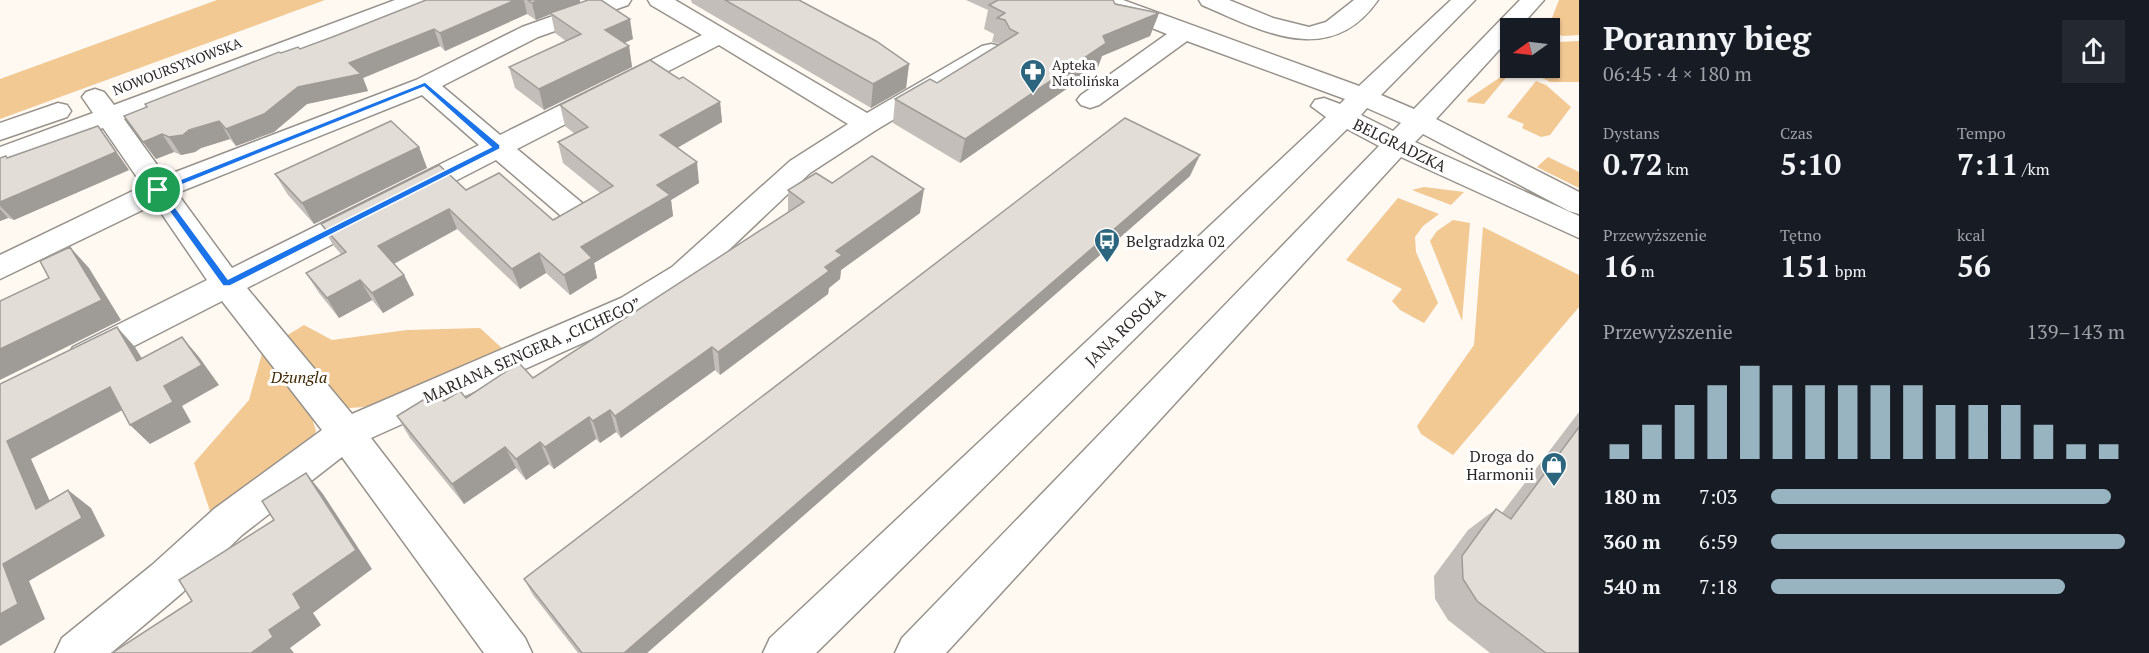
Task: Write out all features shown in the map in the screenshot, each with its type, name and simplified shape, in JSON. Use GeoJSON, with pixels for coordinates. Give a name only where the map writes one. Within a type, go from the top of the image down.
{"type":"FeatureCollection","features":[{"type":"Feature","properties":{"kind":"street","name":"NOWOURSYNOWSKA"},"geometry":{"type":"LineString","coordinates":[[0,132],[101,107],[355,0]]}},
{"type":"Feature","properties":{"kind":"street"},"geometry":{"type":"LineString","coordinates":[[0,157],[101,107],[416,0]]}},
{"type":"Feature","properties":{"kind":"street"},"geometry":{"type":"LineString","coordinates":[[0,268],[158,190],[425,84],[530,32],[620,0]]}},
{"type":"Feature","properties":{"kind":"street"},"geometry":{"type":"LineString","coordinates":[[659,0],[867,124]]}},
{"type":"Feature","properties":{"kind":"street","name":"BELGRADZKA"},"geometry":{"type":"LineString","coordinates":[[1103,0],[1227,50],[1352,107],[1418,121],[1579,204]]}},
{"type":"Feature","properties":{"kind":"street"},"geometry":{"type":"LineString","coordinates":[[1210,0],[1295,32],[1321,33],[1339,24],[1367,0]]}},
{"type":"Feature","properties":{"kind":"street","name":"JANA ROSOŁA"},"geometry":{"type":"LineString","coordinates":[[785,653],[1464,0]]}},
{"type":"Feature","properties":{"kind":"street"},"geometry":{"type":"LineString","coordinates":[[917,653],[1533,0]]}},
{"type":"Feature","properties":{"kind":"street"},"geometry":{"type":"LineString","coordinates":[[1090,100],[1185,32]]}},
{"type":"Feature","properties":{"kind":"street"},"geometry":{"type":"LineString","coordinates":[[62,368],[720,35]]}},
{"type":"Feature","properties":{"kind":"street","name":"MARIANA SENGERA „CICHEGO”"},"geometry":{"type":"LineString","coordinates":[[77,653],[158,587],[228,522],[346,433],[632,307],[683,275],[800,167],[867,124],[991,51]]}},
{"type":"Feature","properties":{"kind":"street"},"geometry":{"type":"LineString","coordinates":[[425,84],[578,214]]}},
{"type":"Feature","properties":{"kind":"street"},"geometry":{"type":"LineString","coordinates":[[101,107],[226,284],[346,433],[510,653]]}},
{"type":"Feature","properties":{"kind":"street","name":"BELGRADZKA"},"geometry":{"type":"LineString","coordinates":[[1352,107],[1396,144],[1579,228]]}},
{"type":"Feature","properties":{"kind":"green space"},"geometry":{"type":"Polygon","coordinates":[[[217,0],[325,0],[0,119],[0,79],[217,0]]]}},
{"type":"Feature","properties":{"kind":"green space"},"geometry":{"type":"Polygon","coordinates":[[[1559,0],[1579,0],[1579,35],[1560,35],[1560,18],[1552,18],[1559,0]]]}},
{"type":"Feature","properties":{"kind":"green space"},"geometry":{"type":"Polygon","coordinates":[[[1579,41],[1579,82],[1550,82],[1542,78],[1560,78],[1560,42],[1579,41]]]}},
{"type":"Feature","properties":{"kind":"green space"},"geometry":{"type":"Polygon","coordinates":[[[1500,77],[1506,78],[1484,104],[1467,102],[1468,99],[1500,77]]]}},
{"type":"Feature","properties":{"kind":"green space"},"geometry":{"type":"Polygon","coordinates":[[[1536,81],[1546,85],[1571,107],[1550,135],[1541,137],[1522,128],[1524,124],[1507,117],[1536,81]]]}},
{"type":"Feature","properties":{"kind":"green space"},"geometry":{"type":"Polygon","coordinates":[[[1548,157],[1579,172],[1579,188],[1537,167],[1548,157]]]}},
{"type":"Feature","properties":{"kind":"green space"},"geometry":{"type":"Polygon","coordinates":[[[1424,187],[1464,192],[1451,205],[1412,190],[1424,187]]]}},
{"type":"Feature","properties":{"kind":"green space"},"geometry":{"type":"Polygon","coordinates":[[[1398,198],[1439,214],[1423,226],[1415,237],[1416,252],[1438,303],[1424,323],[1400,310],[1392,301],[1402,289],[1346,260],[1398,198]]]}},
{"type":"Feature","properties":{"kind":"green space"},"geometry":{"type":"Polygon","coordinates":[[[1453,220],[1470,223],[1462,321],[1430,241],[1437,231],[1453,220]]]}},
{"type":"Feature","properties":{"kind":"green space"},"geometry":{"type":"Polygon","coordinates":[[[1483,227],[1579,275],[1579,307],[1453,455],[1421,434],[1417,426],[1474,345],[1483,227]]]}},
{"type":"Feature","properties":{"kind":"green space","name":"Dżungla"},"geometry":{"type":"Polygon","coordinates":[[[304,325],[332,340],[407,330],[480,328],[505,351],[386,401],[364,407],[349,408],[338,401],[312,418],[316,431],[305,450],[212,517],[194,463],[249,400],[263,350],[304,325]]]}},
{"type":"Feature","properties":{"kind":"building"},"geometry":{"type":"Polygon","coordinates":[[[426,0],[515,0],[440,33],[434,29],[349,63],[361,74],[298,87],[264,114],[226,129],[219,121],[189,130],[183,135],[169,137],[162,134],[143,142],[124,116],[147,107],[145,104],[279,52],[298,47],[300,49],[426,0]]]}},
{"type":"Feature","properties":{"kind":"building"},"geometry":{"type":"Polygon","coordinates":[[[588,0],[601,0],[630,19],[605,30],[629,46],[539,89],[509,67],[581,34],[550,13],[588,0]]]}},
{"type":"Feature","properties":{"kind":"building"},"geometry":{"type":"Polygon","coordinates":[[[725,0],[799,0],[876,41],[909,64],[873,84],[725,0]]]}},
{"type":"Feature","properties":{"kind":"building"},"geometry":{"type":"Polygon","coordinates":[[[998,0],[1113,0],[1115,4],[1159,13],[1103,36],[1106,43],[965,139],[895,99],[930,79],[937,83],[1018,33],[1010,29],[1005,20],[997,18],[1005,13],[989,5],[998,0]]]}},
{"type":"Feature","properties":{"kind":"building"},"geometry":{"type":"Polygon","coordinates":[[[650,60],[679,79],[683,77],[720,102],[660,135],[697,162],[657,185],[670,195],[581,247],[592,258],[564,275],[539,253],[512,269],[449,209],[378,246],[404,275],[372,293],[360,280],[327,298],[306,273],[346,252],[321,224],[439,165],[466,190],[499,173],[553,220],[613,186],[558,142],[588,127],[560,105],[650,60]]]}},
{"type":"Feature","properties":{"kind":"building"},"geometry":{"type":"Polygon","coordinates":[[[1125,118],[1200,155],[624,653],[582,653],[524,579],[1125,118]]]}},
{"type":"Feature","properties":{"kind":"building"},"geometry":{"type":"Polygon","coordinates":[[[391,121],[419,147],[302,203],[275,174],[391,121]]]}},
{"type":"Feature","properties":{"kind":"building"},"geometry":{"type":"Polygon","coordinates":[[[98,126],[116,152],[0,202],[0,158],[6,156],[7,158],[98,126]]]}},
{"type":"Feature","properties":{"kind":"building"},"geometry":{"type":"Polygon","coordinates":[[[872,156],[924,189],[836,251],[842,255],[825,267],[829,271],[718,352],[712,347],[615,416],[610,410],[593,421],[589,417],[545,447],[540,442],[516,459],[505,447],[452,484],[397,416],[436,392],[444,401],[460,391],[466,398],[519,363],[533,378],[804,202],[788,190],[816,173],[832,183],[872,156]]]}},
{"type":"Feature","properties":{"kind":"building"},"geometry":{"type":"Polygon","coordinates":[[[70,247],[102,300],[0,349],[0,301],[49,278],[40,261],[70,247]]]}},
{"type":"Feature","properties":{"kind":"building"},"geometry":{"type":"Polygon","coordinates":[[[117,327],[137,361],[182,337],[202,365],[164,386],[173,402],[130,425],[110,387],[7,441],[36,509],[68,490],[82,518],[3,564],[18,604],[0,614],[0,384],[117,327]]]}},
{"type":"Feature","properties":{"kind":"building"},"geometry":{"type":"Polygon","coordinates":[[[1579,427],[1579,653],[1546,653],[1477,601],[1463,579],[1462,556],[1496,509],[1511,519],[1579,427]]]}},
{"type":"Feature","properties":{"kind":"building"},"geometry":{"type":"Polygon","coordinates":[[[306,473],[356,550],[293,594],[301,608],[269,630],[273,637],[251,653],[112,653],[192,601],[179,580],[274,520],[262,501],[306,473]]]}},
{"type":"Feature","properties":{"kind":"place","name":"Apteka Natolińska"},"geometry":{"type":"Point","coordinates":[1033,95]}},
{"type":"Feature","properties":{"kind":"place","name":"Belgradzka 02"},"geometry":{"type":"Point","coordinates":[1107,264]}},
{"type":"Feature","properties":{"kind":"place","name":"Droga do Harmonii"},"geometry":{"type":"Point","coordinates":[1554,488]}},
{"type":"Feature","properties":{"kind":"route"},"geometry":{"type":"LineString","coordinates":[[425,84],[497,147],[226,284],[158,190],[425,84]]}}]}
